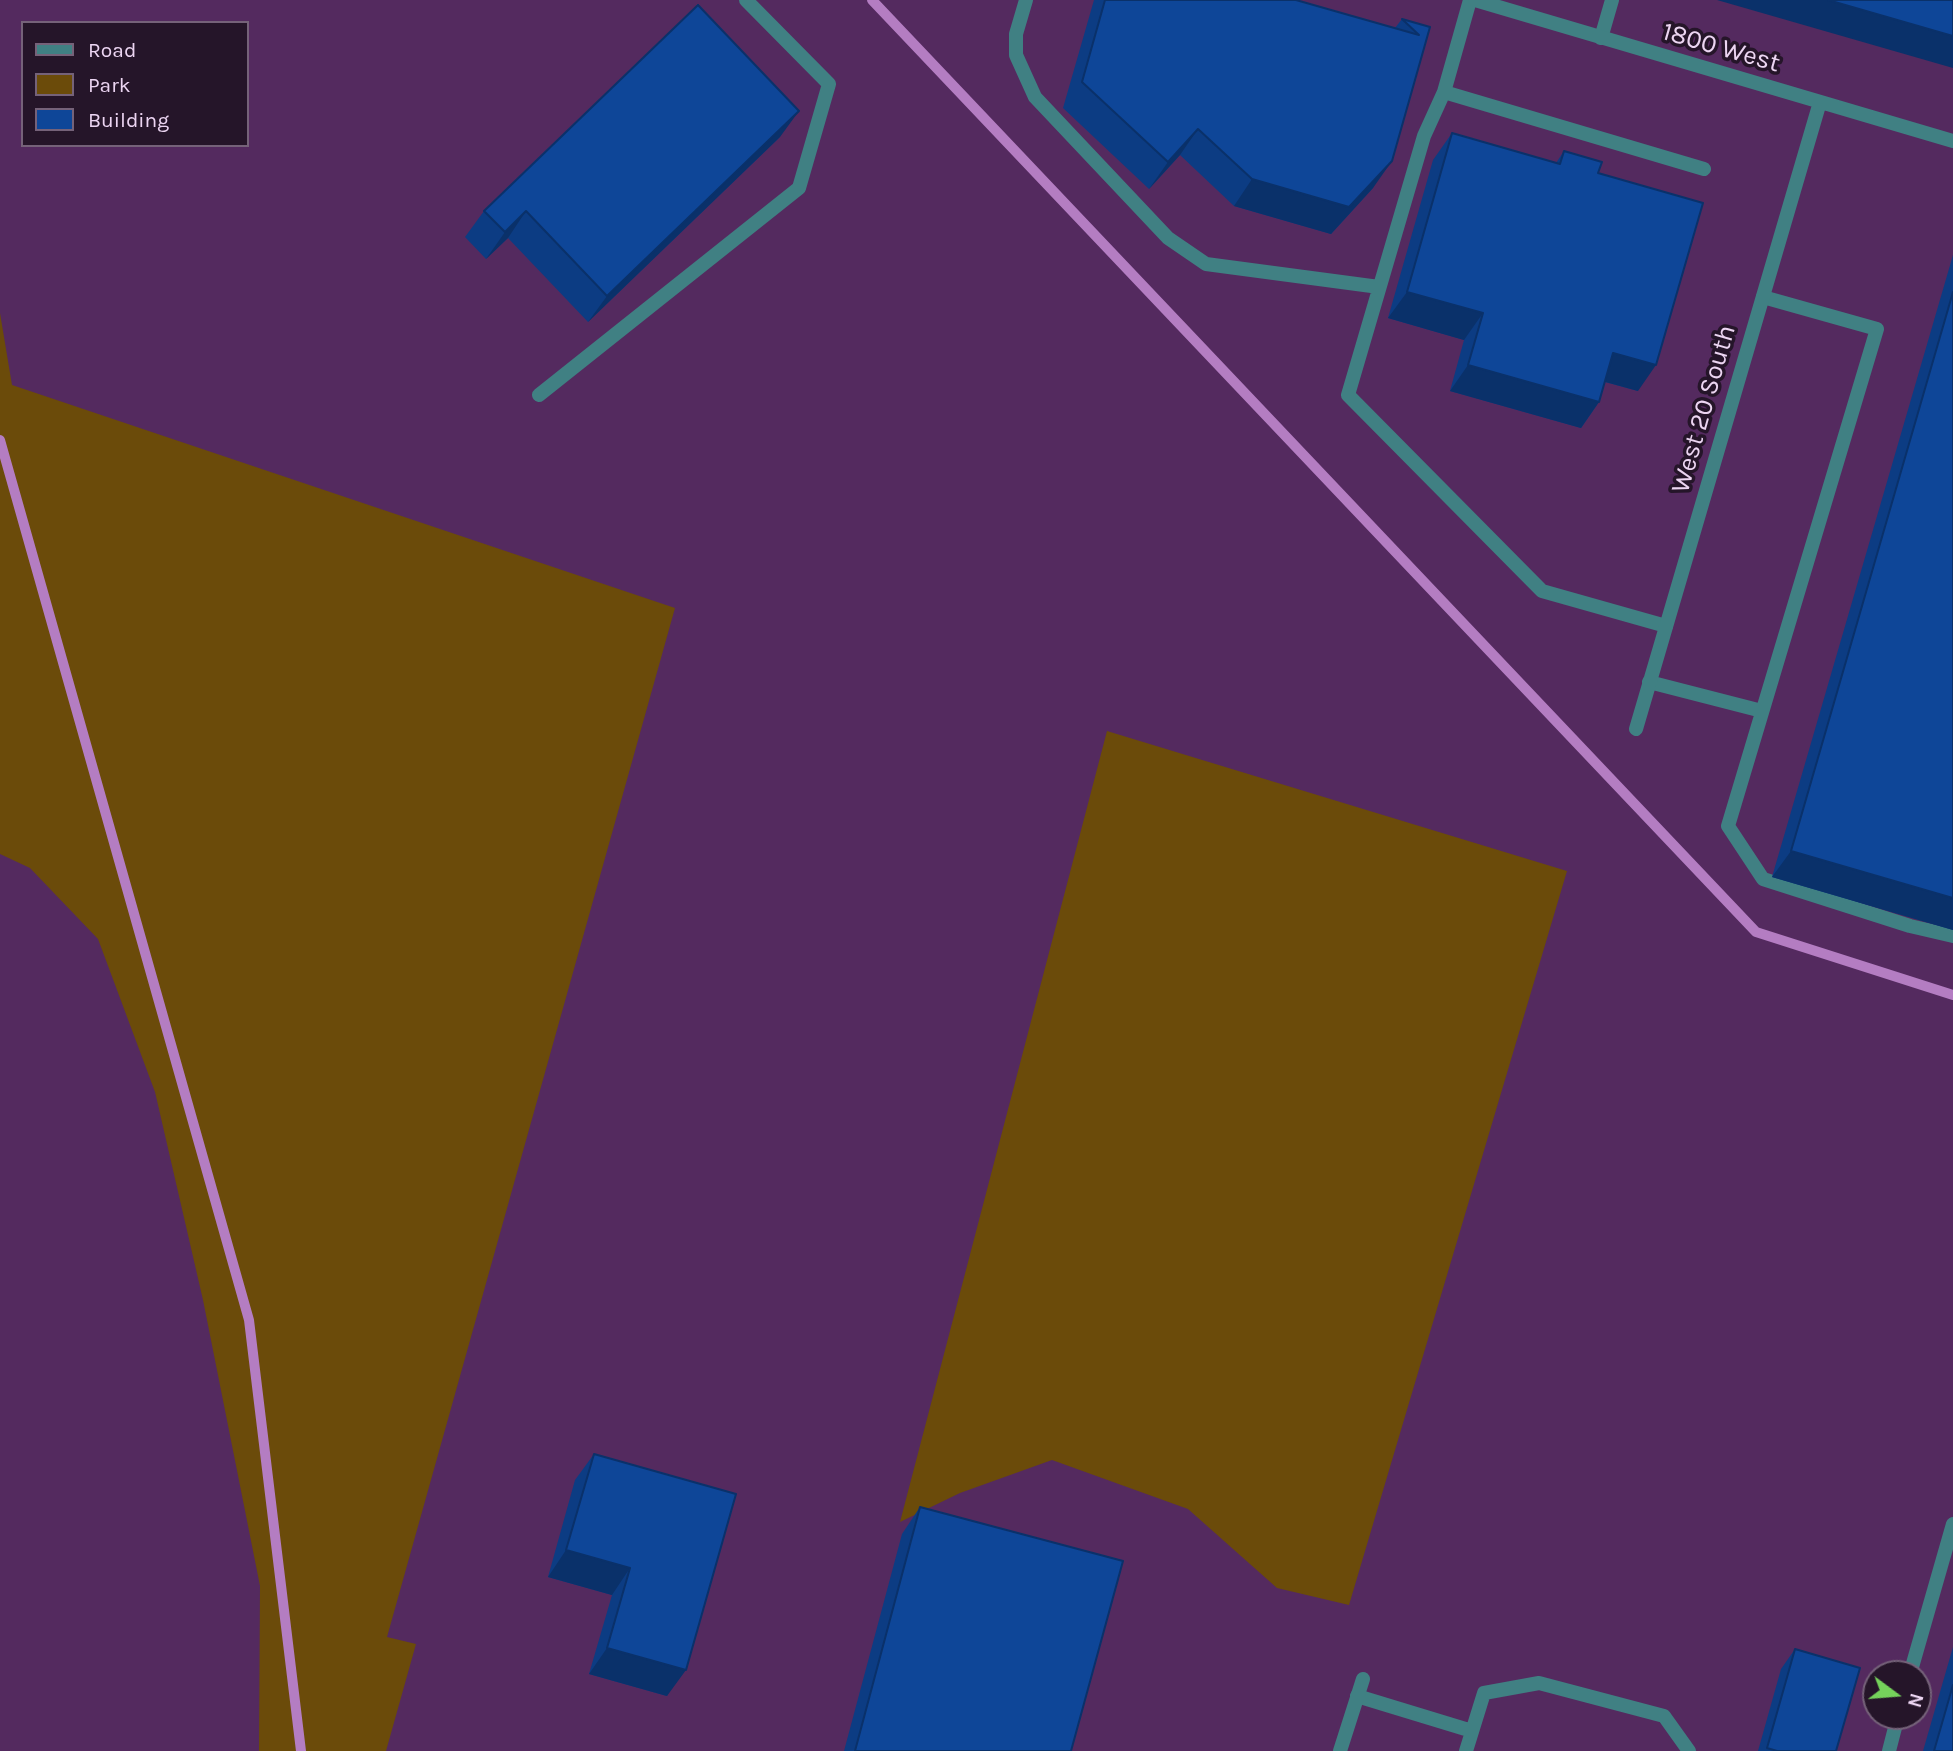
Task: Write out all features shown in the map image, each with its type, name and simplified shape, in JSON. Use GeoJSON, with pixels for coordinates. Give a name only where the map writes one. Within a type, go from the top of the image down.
{"type":"FeatureCollection","features":[{"type":"Feature","properties":{"kind":"street"},"geometry":{"type":"LineString","coordinates":[[539,395],[799,188],[829,84],[746,0]]}},
{"type":"Feature","properties":{"kind":"street"},"geometry":{"type":"LineString","coordinates":[[1026,0],[1016,34],[1016,55],[1035,97],[1168,238],[1206,264],[1379,287]]}},
{"type":"Feature","properties":{"kind":"street"},"geometry":{"type":"LineString","coordinates":[[1472,0],[1444,92],[1424,136],[1348,395],[1542,591],[1666,626]]}},
{"type":"Feature","properties":{"kind":"street","name":"1800 West"},"geometry":{"type":"LineString","coordinates":[[1472,0],[1953,141]]}},
{"type":"Feature","properties":{"kind":"street"},"geometry":{"type":"LineString","coordinates":[[1601,38],[1612,0]]}},
{"type":"Feature","properties":{"kind":"street"},"geometry":{"type":"LineString","coordinates":[[1444,92],[1704,169]]}},
{"type":"Feature","properties":{"kind":"street","name":"West 20 South"},"geometry":{"type":"LineString","coordinates":[[1636,729],[1820,102]]}},
{"type":"Feature","properties":{"kind":"street"},"geometry":{"type":"LineString","coordinates":[[1763,297],[1877,329],[1728,826],[1763,879],[1910,926],[1953,936]]}},
{"type":"Feature","properties":{"kind":"street"},"geometry":{"type":"LineString","coordinates":[[1649,682],[1762,711]]}},
{"type":"Feature","properties":{"kind":"street"},"geometry":{"type":"LineString","coordinates":[[1914,1660],[1953,1524]]}},
{"type":"Feature","properties":{"kind":"street"},"geometry":{"type":"LineString","coordinates":[[1340,1751],[1363,1679]]}},
{"type":"Feature","properties":{"kind":"street"},"geometry":{"type":"LineString","coordinates":[[1465,1751],[1484,1693],[1539,1683],[1664,1716],[1689,1751]]}},
{"type":"Feature","properties":{"kind":"street"},"geometry":{"type":"LineString","coordinates":[[1357,1696],[1472,1731]]}},
{"type":"Feature","properties":{"kind":"street"},"geometry":{"type":"LineString","coordinates":[[1888,1751],[1894,1730]]}},
{"type":"Feature","properties":{"kind":"shaded area"},"geometry":{"type":"Polygon","coordinates":[[[0,0],[1953,0],[1953,1751],[0,1751],[0,0]]]}},
{"type":"Feature","properties":{"kind":"green space"},"geometry":{"type":"Polygon","coordinates":[[[0,313],[12,385],[675,608],[387,1637],[416,1644],[386,1751],[259,1751],[260,1586],[203,1300],[155,1092],[98,939],[30,868],[0,854],[0,313]]]}},
{"type":"Feature","properties":{"kind":"green space"},"geometry":{"type":"Polygon","coordinates":[[[1107,731],[1567,871],[1349,1605],[1277,1588],[1188,1509],[1052,1460],[960,1493],[900,1522],[1107,731]]]}},
{"type":"Feature","properties":{"kind":"building"},"geometry":{"type":"Polygon","coordinates":[[[1105,0],[1296,0],[1419,35],[1402,19],[1430,27],[1392,161],[1349,207],[1252,179],[1198,129],[1168,162],[1082,82],[1105,0]]]}},
{"type":"Feature","properties":{"kind":"building"},"geometry":{"type":"Polygon","coordinates":[[[1828,0],[1953,0],[1953,36],[1828,0]]]}},
{"type":"Feature","properties":{"kind":"building"},"geometry":{"type":"Polygon","coordinates":[[[698,5],[799,111],[607,296],[526,211],[505,232],[484,211],[698,5]]]}},
{"type":"Feature","properties":{"kind":"building"},"geometry":{"type":"Polygon","coordinates":[[[1452,133],[1560,164],[1564,151],[1602,162],[1598,173],[1703,203],[1656,365],[1613,353],[1599,402],[1468,365],[1483,313],[1407,292],[1452,133]]]}},
{"type":"Feature","properties":{"kind":"building"},"geometry":{"type":"Polygon","coordinates":[[[1953,292],[1953,898],[1791,851],[1953,292]]]}},
{"type":"Feature","properties":{"kind":"building"},"geometry":{"type":"Polygon","coordinates":[[[594,1454],[736,1494],[686,1670],[607,1648],[630,1568],[566,1550],[594,1454]]]}},
{"type":"Feature","properties":{"kind":"building"},"geometry":{"type":"Polygon","coordinates":[[[920,1507],[1123,1561],[1071,1751],[855,1751],[920,1507]]]}},
{"type":"Feature","properties":{"kind":"building"},"geometry":{"type":"Polygon","coordinates":[[[1795,1649],[1860,1668],[1836,1751],[1777,1751],[1767,1748],[1795,1649]]]}},
{"type":"Feature","properties":{"kind":"building"},"geometry":{"type":"Polygon","coordinates":[[[1953,1685],[1953,1751],[1934,1751],[1953,1685]]]}},
{"type":"Feature","properties":{"kind":"waterway"},"geometry":{"type":"LineString","coordinates":[[872,0],[1756,932],[1953,995]]}},
{"type":"Feature","properties":{"kind":"waterway"},"geometry":{"type":"LineString","coordinates":[[0,440],[249,1320],[301,1751]]}}]}
